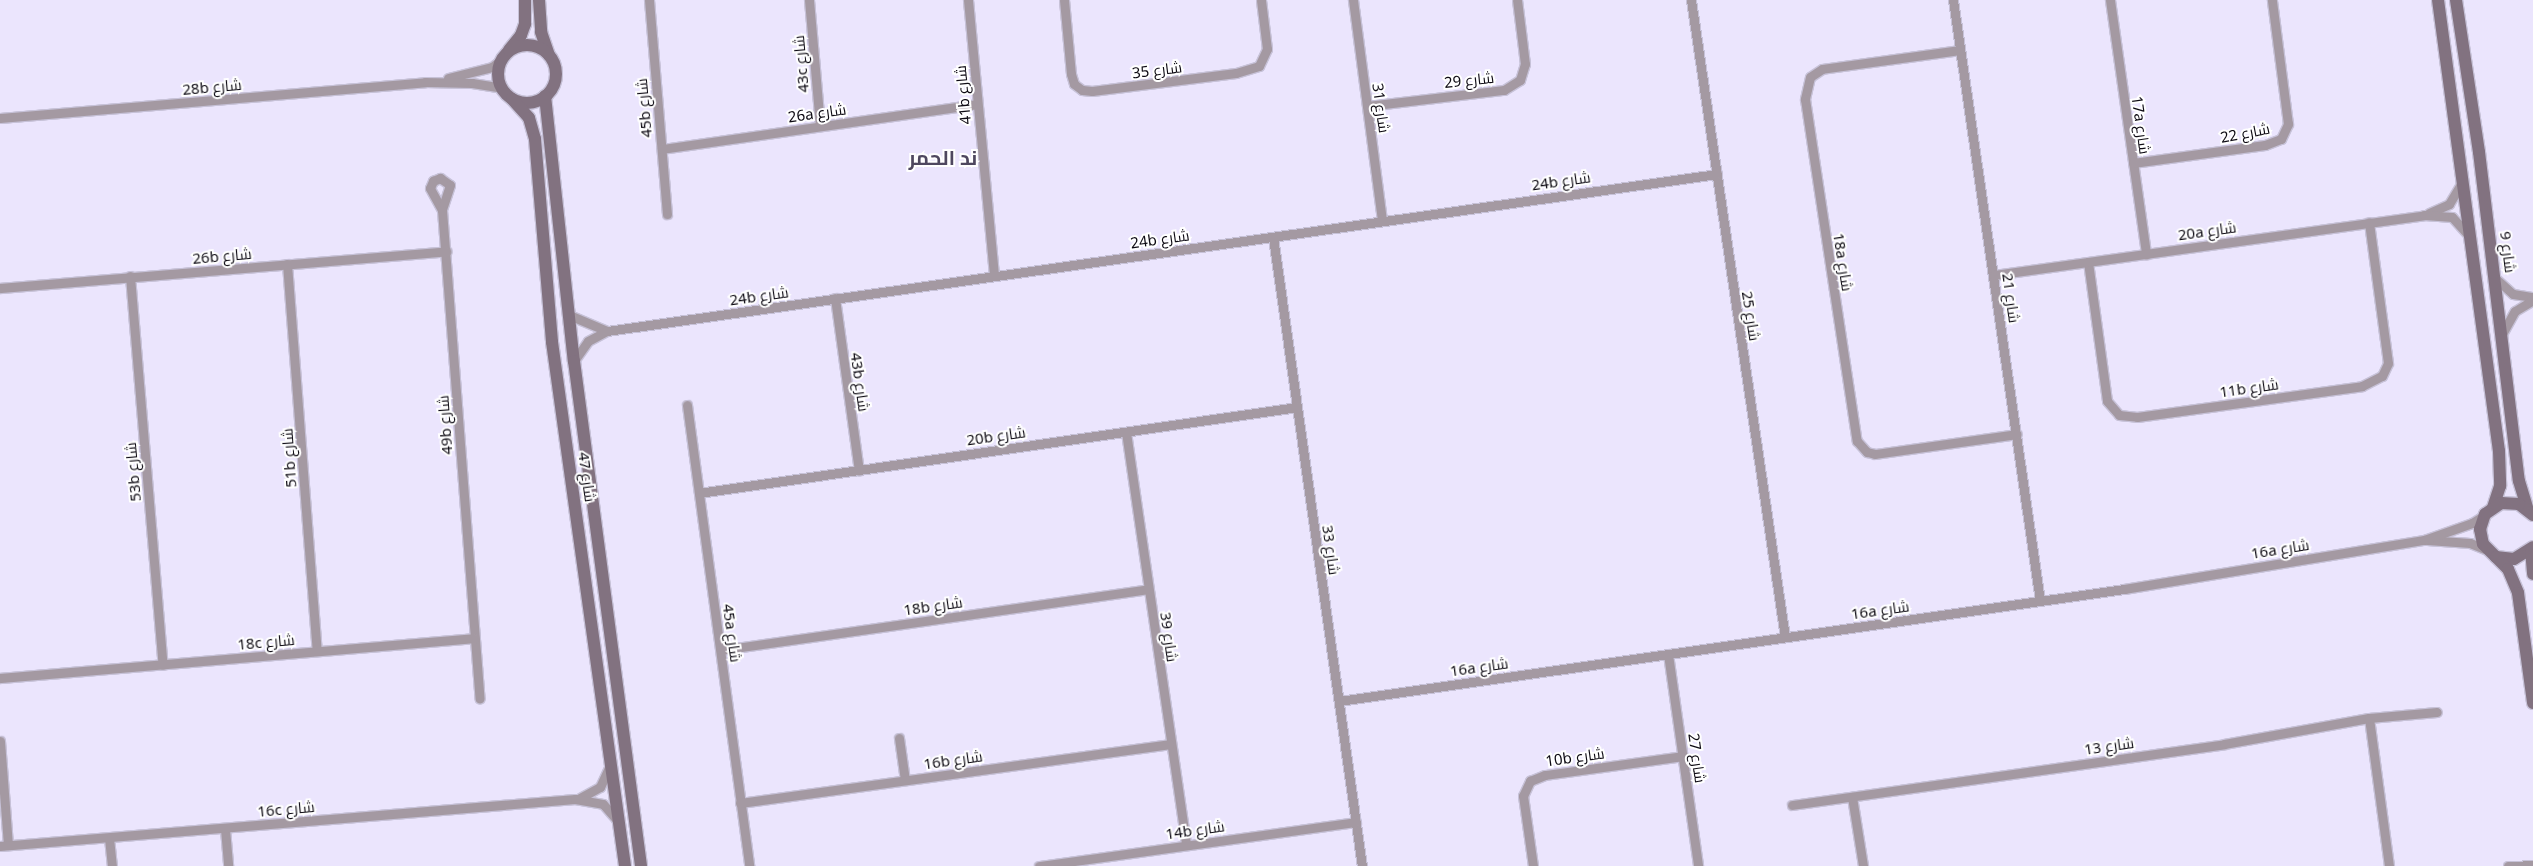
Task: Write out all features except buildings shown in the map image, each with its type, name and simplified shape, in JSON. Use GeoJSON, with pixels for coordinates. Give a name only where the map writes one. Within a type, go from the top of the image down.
{"type":"FeatureCollection","features":[{"type":"Feature","properties":{"kind":"street"},"geometry":{"type":"LineString","coordinates":[[524,0],[525,24],[521,35],[504,56],[498,69],[502,88],[512,99],[532,102],[545,96],[555,78],[542,32],[539,0]]}},
{"type":"Feature","properties":{"kind":"street","name":"45b شارع"},"geometry":{"type":"LineString","coordinates":[[649,0],[667,214]]}},
{"type":"Feature","properties":{"kind":"street","name":"43c شارع"},"geometry":{"type":"LineString","coordinates":[[809,0],[820,126]]}},
{"type":"Feature","properties":{"kind":"street","name":"41b شارع"},"geometry":{"type":"LineString","coordinates":[[968,0],[994,276]]}},
{"type":"Feature","properties":{"kind":"street","name":"شارع 35"},"geometry":{"type":"LineString","coordinates":[[1064,0],[1070,74],[1074,84],[1082,90],[1092,92],[1252,70],[1265,58],[1267,49],[1261,0]]}},
{"type":"Feature","properties":{"kind":"street","name":"شارع 31"},"geometry":{"type":"LineString","coordinates":[[1353,0],[1382,219]]}},
{"type":"Feature","properties":{"kind":"street","name":"شارع 29"},"geometry":{"type":"LineString","coordinates":[[1368,106],[1504,90],[1520,80],[1526,64],[1517,0]]}},
{"type":"Feature","properties":{"kind":"street","name":"شارع 25"},"geometry":{"type":"LineString","coordinates":[[1691,0],[1784,637]]}},
{"type":"Feature","properties":{"kind":"street","name":"شارع 21"},"geometry":{"type":"LineString","coordinates":[[1953,0],[2040,601]]}},
{"type":"Feature","properties":{"kind":"street","name":"17a شارع"},"geometry":{"type":"LineString","coordinates":[[2110,0],[2146,254]]}},
{"type":"Feature","properties":{"kind":"street","name":"شارع 22"},"geometry":{"type":"LineString","coordinates":[[2133,163],[2265,146],[2281,140],[2288,124],[2272,0]]}},
{"type":"Feature","properties":{"kind":"street"},"geometry":{"type":"LineString","coordinates":[[2438,0],[2499,451],[2500,486],[2480,537],[2492,554],[2508,568],[2518,593],[2533,703]]}},
{"type":"Feature","properties":{"kind":"street","name":"شارع 9"},"geometry":{"type":"LineString","coordinates":[[2456,0],[2502,334],[2519,482],[2531,512]]}},
{"type":"Feature","properties":{"kind":"street"},"geometry":{"type":"LineString","coordinates":[[504,56],[524,45],[533,46],[549,55]]}},
{"type":"Feature","properties":{"kind":"street","name":"18a شارع"},"geometry":{"type":"LineString","coordinates":[[1960,50],[1815,72],[1804,92],[1855,433],[1861,447],[1875,454],[2017,434]]}},
{"type":"Feature","properties":{"kind":"street","name":"28b شارع"},"geometry":{"type":"LineString","coordinates":[[425,82],[477,72],[504,56]]}},
{"type":"Feature","properties":{"kind":"street","name":"28b شارع"},"geometry":{"type":"LineString","coordinates":[[0,118],[425,82],[472,82],[502,88]]}},
{"type":"Feature","properties":{"kind":"street","name":"شارع 47"},"geometry":{"type":"LineString","coordinates":[[545,96],[574,361],[641,866]]}},
{"type":"Feature","properties":{"kind":"street","name":"شارع 47"},"geometry":{"type":"LineString","coordinates":[[512,99],[529,118],[535,139],[552,342],[617,822],[625,866]]}},
{"type":"Feature","properties":{"kind":"street","name":"26a شارع"},"geometry":{"type":"LineString","coordinates":[[662,149],[977,104]]}},
{"type":"Feature","properties":{"kind":"street","name":"24b شارع"},"geometry":{"type":"LineString","coordinates":[[574,361],[588,341],[607,331],[1273,237],[1382,219],[1717,174]]}},
{"type":"Feature","properties":{"kind":"street","name":"20a شارع"},"geometry":{"type":"LineString","coordinates":[[1994,275],[2424,214],[2449,204],[2463,181]]}},
{"type":"Feature","properties":{"kind":"street","name":"49b شارع"},"geometry":{"type":"LineString","coordinates":[[442,210],[474,638]]}},
{"type":"Feature","properties":{"kind":"street","name":"20a شارع"},"geometry":{"type":"LineString","coordinates":[[2424,214],[2452,218],[2471,239]]}},
{"type":"Feature","properties":{"kind":"street","name":"11b شارع"},"geometry":{"type":"LineString","coordinates":[[2088,262],[2107,401],[2118,415],[2136,417],[2362,386],[2382,376],[2388,363],[2369,222]]}},
{"type":"Feature","properties":{"kind":"street","name":"شارع 33"},"geometry":{"type":"LineString","coordinates":[[1273,237],[1362,866]]}},
{"type":"Feature","properties":{"kind":"street","name":"26b شارع"},"geometry":{"type":"LineString","coordinates":[[0,288],[446,251]]}},
{"type":"Feature","properties":{"kind":"street","name":"51b شارع"},"geometry":{"type":"LineString","coordinates":[[287,264],[317,651]]}},
{"type":"Feature","properties":{"kind":"street","name":"53b شارع"},"geometry":{"type":"LineString","coordinates":[[130,276],[163,665]]}},
{"type":"Feature","properties":{"kind":"street"},"geometry":{"type":"LineString","coordinates":[[2494,278],[2513,294],[2533,299]]}},
{"type":"Feature","properties":{"kind":"street","name":"43b شارع"},"geometry":{"type":"LineString","coordinates":[[834,298],[859,470]]}},
{"type":"Feature","properties":{"kind":"street"},"geometry":{"type":"LineString","coordinates":[[2502,334],[2515,311],[2533,299]]}},
{"type":"Feature","properties":{"kind":"street"},"geometry":{"type":"LineString","coordinates":[[569,315],[607,331]]}},
{"type":"Feature","properties":{"kind":"street","name":"45a شارع"},"geometry":{"type":"LineString","coordinates":[[687,405],[749,866]]}},
{"type":"Feature","properties":{"kind":"street","name":"20b شارع"},"geometry":{"type":"LineString","coordinates":[[699,493],[1297,407]]}},
{"type":"Feature","properties":{"kind":"street","name":"شارع 39"},"geometry":{"type":"LineString","coordinates":[[1126,432],[1169,744],[1186,845]]}},
{"type":"Feature","properties":{"kind":"street"},"geometry":{"type":"LineString","coordinates":[[2489,511],[2510,502],[2531,512]]}},
{"type":"Feature","properties":{"kind":"street","name":"16a شارع"},"geometry":{"type":"LineString","coordinates":[[1339,700],[2040,601],[2424,540],[2472,523],[2489,511]]}},
{"type":"Feature","properties":{"kind":"street","name":"16a شارع"},"geometry":{"type":"LineString","coordinates":[[2424,540],[2470,543],[2492,554]]}},
{"type":"Feature","properties":{"kind":"street"},"geometry":{"type":"LineString","coordinates":[[2492,554],[2514,559],[2532,548],[2533,574]]}},
{"type":"Feature","properties":{"kind":"street","name":"18b شارع"},"geometry":{"type":"LineString","coordinates":[[721,650],[1148,589]]}},
{"type":"Feature","properties":{"kind":"street"},"geometry":{"type":"LineString","coordinates":[[474,638],[480,699]]}},
{"type":"Feature","properties":{"kind":"street","name":"18c شارع"},"geometry":{"type":"LineString","coordinates":[[0,678],[474,638]]}},
{"type":"Feature","properties":{"kind":"street","name":"شارع 27"},"geometry":{"type":"LineString","coordinates":[[1668,654],[1698,866]]}},
{"type":"Feature","properties":{"kind":"street","name":"شارع 13"},"geometry":{"type":"LineString","coordinates":[[1792,805],[2224,744],[2369,718],[2437,712]]}},
{"type":"Feature","properties":{"kind":"street"},"geometry":{"type":"LineString","coordinates":[[2369,718],[2389,866]]}},
{"type":"Feature","properties":{"kind":"street"},"geometry":{"type":"LineString","coordinates":[[898,738],[905,780]]}},
{"type":"Feature","properties":{"kind":"street"},"geometry":{"type":"LineString","coordinates":[[0,741],[4,846]]}},
{"type":"Feature","properties":{"kind":"street","name":"16b شارع"},"geometry":{"type":"LineString","coordinates":[[740,803],[1169,744]]}},
{"type":"Feature","properties":{"kind":"street","name":"10b شارع"},"geometry":{"type":"LineString","coordinates":[[1533,866],[1523,796],[1530,781],[1545,775],[1683,756]]}},
{"type":"Feature","properties":{"kind":"street","name":"16c شارع"},"geometry":{"type":"LineString","coordinates":[[575,799],[600,787],[608,776],[610,764]]}},
{"type":"Feature","properties":{"kind":"street"},"geometry":{"type":"LineString","coordinates":[[1852,796],[1863,866]]}},
{"type":"Feature","properties":{"kind":"street","name":"16c شارع"},"geometry":{"type":"LineString","coordinates":[[4,846],[575,799],[603,804],[617,822]]}},
{"type":"Feature","properties":{"kind":"street","name":"14b شارع"},"geometry":{"type":"LineString","coordinates":[[1039,866],[1101,862],[1186,845],[1356,822]]}},
{"type":"Feature","properties":{"kind":"street"},"geometry":{"type":"LineString","coordinates":[[225,829],[228,866]]}},
{"type":"Feature","properties":{"kind":"street"},"geometry":{"type":"LineString","coordinates":[[109,838],[112,866]]}},
{"type":"Feature","properties":{"kind":"street"},"geometry":{"type":"LineString","coordinates":[[2510,866],[2533,858]]}},
{"type":"Feature","properties":{"kind":"street"},"geometry":{"type":"LineString","coordinates":[[2510,866],[2533,865]]}},
{"type":"Feature","properties":{"kind":"district","name":"ند الحمر"},"geometry":{"type":"Point","coordinates":[943,157]}}]}
